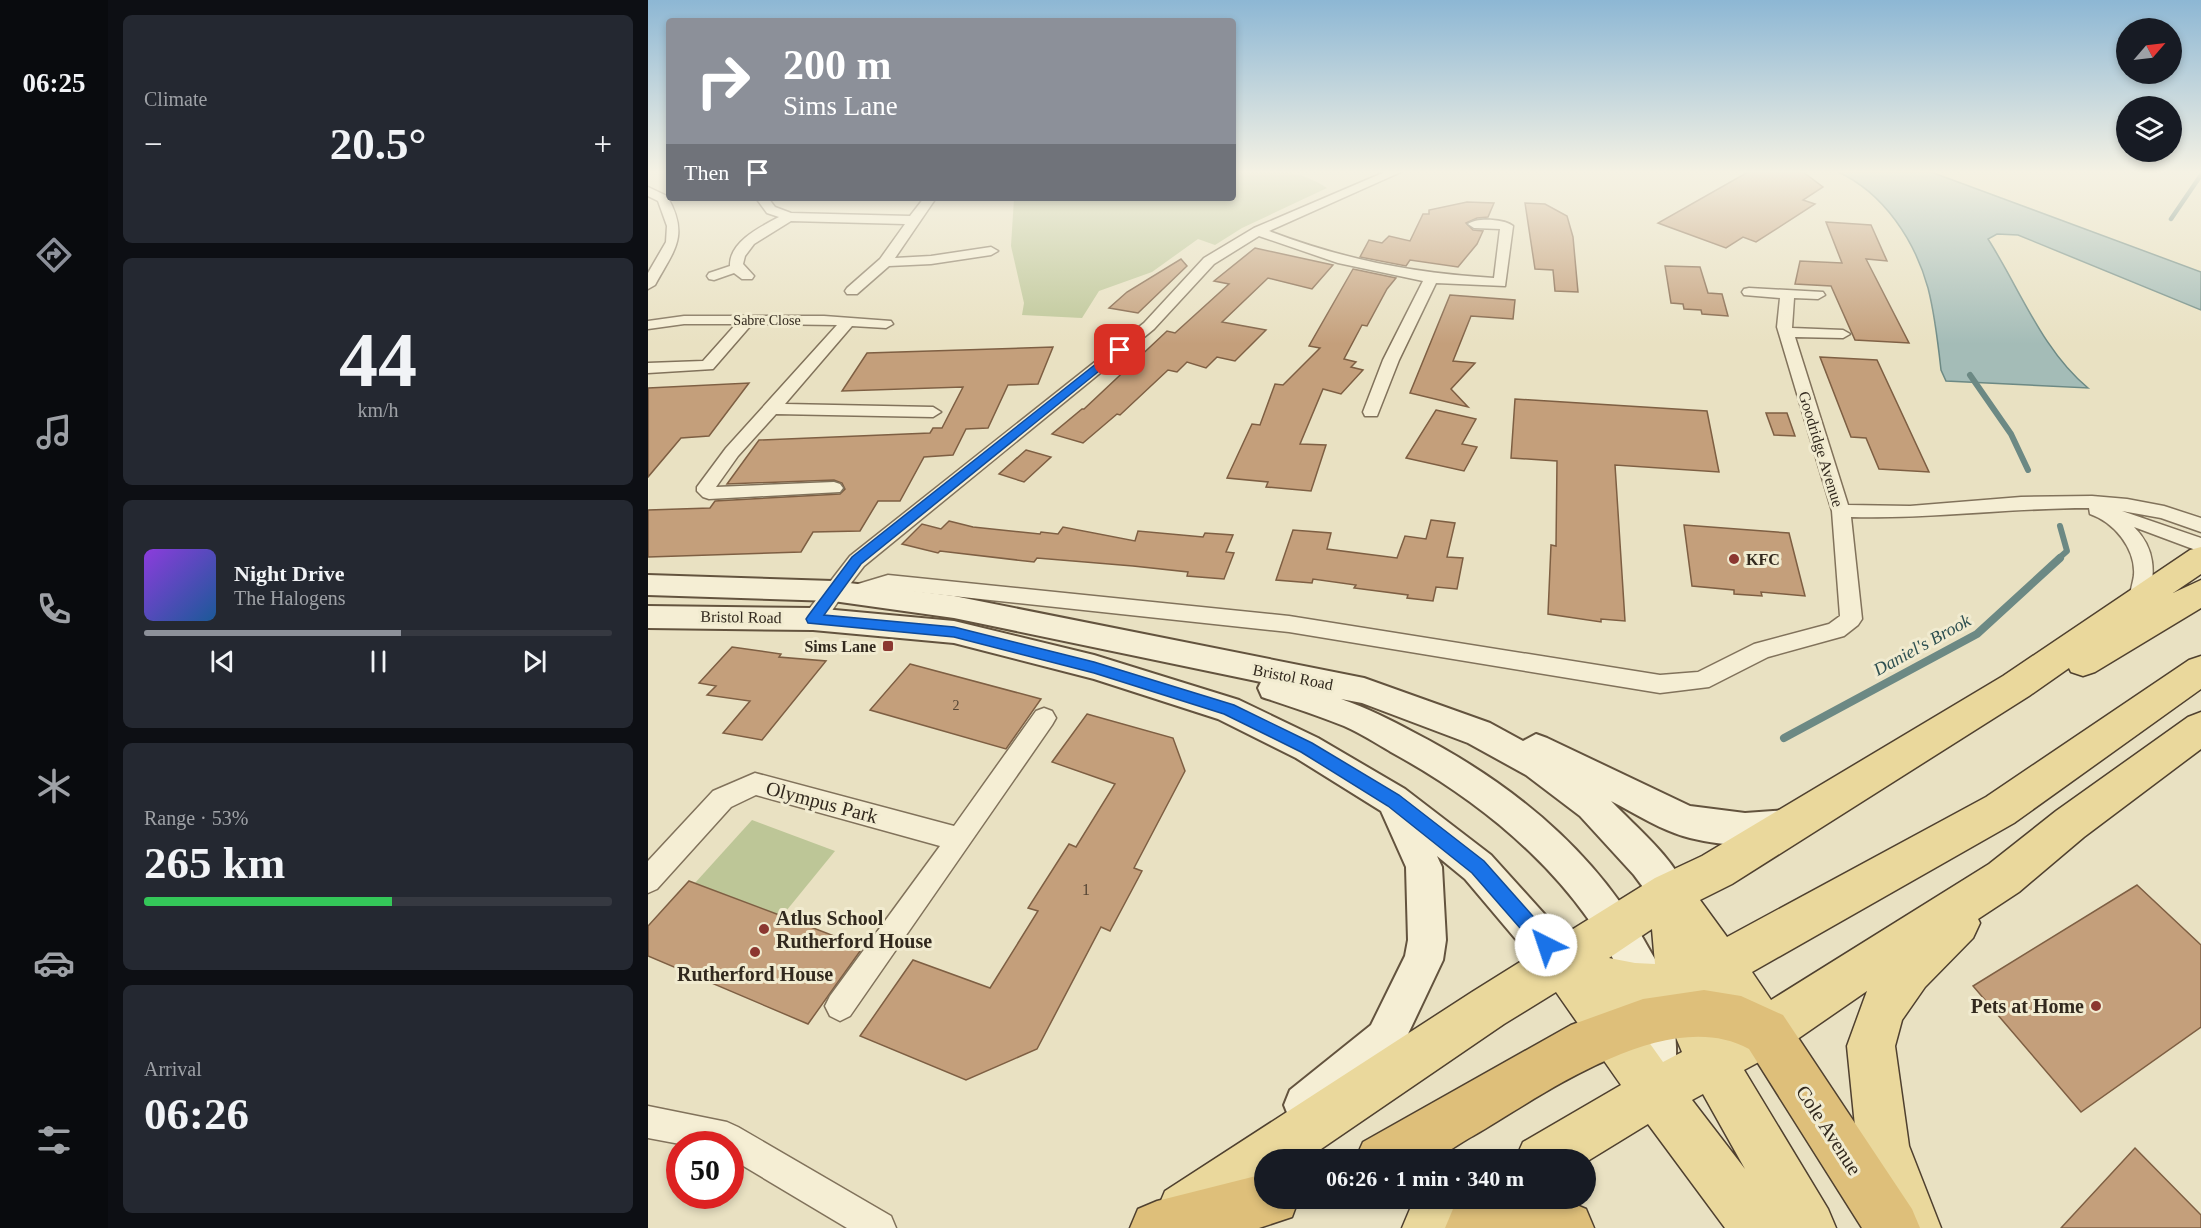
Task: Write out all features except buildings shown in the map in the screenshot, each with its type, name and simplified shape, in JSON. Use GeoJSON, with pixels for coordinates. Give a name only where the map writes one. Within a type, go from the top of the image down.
{"type":"FeatureCollection","features":[{"type":"Feature","properties":{"kind":"highway"},"geometry":{"type":"LineString","coordinates":[[1400,1149],[1588,1042],[1657,1007],[1741,1019],[1766,1032]]}},
{"type":"Feature","properties":{"kind":"highway","name":"Cole Avenue"},"geometry":{"type":"LineString","coordinates":[[1766,1032],[1893,1228]]}},
{"type":"Feature","properties":{"kind":"highway"},"geometry":{"type":"LineString","coordinates":[[1157,1228],[1254,1203]]}},
{"type":"Feature","properties":{"kind":"highway"},"geometry":{"type":"LineString","coordinates":[[1472,1228],[1545,1224],[1567,1228]]}},
{"type":"Feature","properties":{"kind":"main road"},"geometry":{"type":"LineString","coordinates":[[1157,1228],[1488,1008],[1670,893],[1717,870],[1967,716],[2201,558]]}},
{"type":"Feature","properties":{"kind":"main road","name":"Bristol Road"},"geometry":{"type":"LineString","coordinates":[[648,585],[844,592],[954,607],[1364,691],[1479,733],[1538,765],[1592,805],[1634,849],[1670,893]]}},
{"type":"Feature","properties":{"kind":"main road"},"geometry":{"type":"LineString","coordinates":[[1967,716],[2100,654],[2201,592]]}},
{"type":"Feature","properties":{"kind":"main road","name":"Bristol Road"},"geometry":{"type":"LineString","coordinates":[[650,617],[813,619],[954,632],[1094,668],[1228,709],[1307,748],[1393,800],[1478,867],[1561,962]]}},
{"type":"Feature","properties":{"kind":"main road"},"geometry":{"type":"LineString","coordinates":[[1180,654],[1356,717],[1440,762],[1501,803],[1542,839],[1564,861],[1616,928],[1657,1007],[1712,1062],[1809,1228]]}},
{"type":"Feature","properties":{"kind":"main road"},"geometry":{"type":"LineString","coordinates":[[1657,1007],[1721,965],[2000,810],[2201,670]]}},
{"type":"Feature","properties":{"kind":"main road"},"geometry":{"type":"LineString","coordinates":[[1392,700],[1476,722],[1577,767],[1637,799],[1690,822],[1745,829],[1788,826]]}},
{"type":"Feature","properties":{"kind":"main road"},"geometry":{"type":"LineString","coordinates":[[1914,1228],[1883,1146],[1871,1046],[1882,1008],[1909,971],[2004,878],[2070,824],[2201,728]]}},
{"type":"Feature","properties":{"kind":"main road"},"geometry":{"type":"LineString","coordinates":[[1157,1228],[1385,1039],[1424,960],[1427,940],[1424,867],[1393,800]]}},
{"type":"Feature","properties":{"kind":"main road"},"geometry":{"type":"LineString","coordinates":[[1560,1149],[1766,1032],[1802,1006],[2004,878]]}},
{"type":"Feature","properties":{"kind":"main road"},"geometry":{"type":"LineString","coordinates":[[1670,893],[1766,1032]]}},
{"type":"Feature","properties":{"kind":"main road"},"geometry":{"type":"LineString","coordinates":[[1670,893],[1657,1007],[1655,1093],[1758,1228]]}},
{"type":"Feature","properties":{"kind":"main road"},"geometry":{"type":"LineString","coordinates":[[1561,962],[1657,1007]]}},
{"type":"Feature","properties":{"kind":"main road"},"geometry":{"type":"LineString","coordinates":[[1429,1228],[1459,1209]]}},
{"type":"Feature","properties":{"kind":"street"},"geometry":{"type":"LineString","coordinates":[[648,285],[672,242],[673,229]]}},
{"type":"Feature","properties":{"kind":"street"},"geometry":{"type":"LineString","coordinates":[[714,276],[742,272],[736,259],[740,251],[767,229]]}},
{"type":"Feature","properties":{"kind":"street"},"geometry":{"type":"LineString","coordinates":[[852,291],[885,262],[908,229]]}},
{"type":"Feature","properties":{"kind":"street"},"geometry":{"type":"LineString","coordinates":[[813,619],[844,592],[856,561],[1149,326],[1209,261],[1262,229]]}},
{"type":"Feature","properties":{"kind":"street"},"geometry":{"type":"LineString","coordinates":[[1258,231],[1339,259],[1431,278],[1500,283],[1507,229]]}},
{"type":"Feature","properties":{"kind":"street"},"geometry":{"type":"LineString","coordinates":[[885,262],[931,260],[991,251]]}},
{"type":"Feature","properties":{"kind":"street"},"geometry":{"type":"LineString","coordinates":[[648,270],[666,253]]}},
{"type":"Feature","properties":{"kind":"street"},"geometry":{"type":"LineString","coordinates":[[1371,412],[1391,360],[1431,278]]}},
{"type":"Feature","properties":{"kind":"street"},"geometry":{"type":"LineString","coordinates":[[1749,292],[1818,295]]}},
{"type":"Feature","properties":{"kind":"street","name":"Goodridge Avenue"},"geometry":{"type":"LineString","coordinates":[[1660,684],[1701,681],[1762,650],[1836,630],[1851,619],[1841,511],[1786,332],[1787,294]]}},
{"type":"Feature","properties":{"kind":"street","name":"Sabre Close"},"geometry":{"type":"LineString","coordinates":[[648,310],[684,320]]}},
{"type":"Feature","properties":{"kind":"street","name":"Sabre Close"},"geometry":{"type":"LineString","coordinates":[[648,325],[684,320],[849,321],[886,324]]}},
{"type":"Feature","properties":{"kind":"street"},"geometry":{"type":"LineString","coordinates":[[648,368],[707,366],[748,320]]}},
{"type":"Feature","properties":{"kind":"street"},"geometry":{"type":"LineString","coordinates":[[834,488],[709,493],[706,491],[706,487],[732,453],[849,321]]}},
{"type":"Feature","properties":{"kind":"street"},"geometry":{"type":"LineString","coordinates":[[1786,332],[1843,334]]}},
{"type":"Feature","properties":{"kind":"street"},"geometry":{"type":"LineString","coordinates":[[772,410],[933,412]]}},
{"type":"Feature","properties":{"kind":"street"},"geometry":{"type":"LineString","coordinates":[[1841,511],[1909,512],[2055,500],[2115,502],[2172,513],[2201,525]]}},
{"type":"Feature","properties":{"kind":"street"},"geometry":{"type":"LineString","coordinates":[[2055,500],[2148,525],[2201,545]]}},
{"type":"Feature","properties":{"kind":"street"},"geometry":{"type":"LineString","coordinates":[[2107,513],[2138,543],[2144,557],[2146,573],[2139,601]]}},
{"type":"Feature","properties":{"kind":"street","name":"Bristol Road"},"geometry":{"type":"LineString","coordinates":[[844,592],[888,582],[1289,624],[1660,684]]}},
{"type":"Feature","properties":{"kind":"street"},"geometry":{"type":"LineString","coordinates":[[840,1006],[1044,718]]}},
{"type":"Feature","properties":{"kind":"street","name":"Olympus Park"},"geometry":{"type":"LineString","coordinates":[[648,880],[722,799],[755,784],[960,839]]}},
{"type":"Feature","properties":{"kind":"street"},"geometry":{"type":"LineString","coordinates":[[648,1122],[727,1138],[879,1228]]}},
{"type":"Feature","properties":{"kind":"green space"},"geometry":{"type":"Polygon","coordinates":[[[1012,229],[1240,229],[1215,245],[1198,239],[1152,272],[1099,291],[1082,318],[1022,315],[1024,303],[1011,246],[1012,229]]]}},
{"type":"Feature","properties":{"kind":"green space"},"geometry":{"type":"Polygon","coordinates":[[[752,820],[835,851],[782,916],[695,883],[752,820]]]}},
{"type":"Feature","properties":{"kind":"water"},"geometry":{"type":"Polygon","coordinates":[[[1901,229],[2086,229],[2201,272],[2201,310],[2018,235],[1997,234],[1988,239],[2033,318],[2057,356],[2088,388],[1946,381],[1941,370],[1928,288],[1901,229]]]}},
{"type":"Feature","properties":{"kind":"waterway","name":"Daniel's Brook"},"geometry":{"type":"LineString","coordinates":[[1970,375],[2011,434],[2028,470]]}},
{"type":"Feature","properties":{"kind":"waterway","name":"Daniel's Brook"},"geometry":{"type":"LineString","coordinates":[[2058,559],[2067,551],[2060,526]]}},
{"type":"Feature","properties":{"kind":"waterway","name":"Daniel's Brook"},"geometry":{"type":"LineString","coordinates":[[1784,738],[1977,634],[2060,558]]}},
{"type":"Feature","properties":{"kind":"place","name":"KFC"},"geometry":{"type":"Point","coordinates":[1734,559]}},
{"type":"Feature","properties":{"kind":"place","name":"Sims Lane"},"geometry":{"type":"Point","coordinates":[888,646]}},
{"type":"Feature","properties":{"kind":"place","name":"Atlus School Rutherford House"},"geometry":{"type":"Point","coordinates":[764,929]}},
{"type":"Feature","properties":{"kind":"place","name":"Rutherford House"},"geometry":{"type":"Point","coordinates":[755,952]}},
{"type":"Feature","properties":{"kind":"place","name":"Pets at Home"},"geometry":{"type":"Point","coordinates":[2096,1006]}},
{"type":"Feature","properties":{"kind":"route"},"geometry":{"type":"LineString","coordinates":[[1120,350],[856,561],[813,619],[954,632],[1094,668],[1228,709],[1307,748],[1393,800],[1478,867],[1546,945]]}}]}
